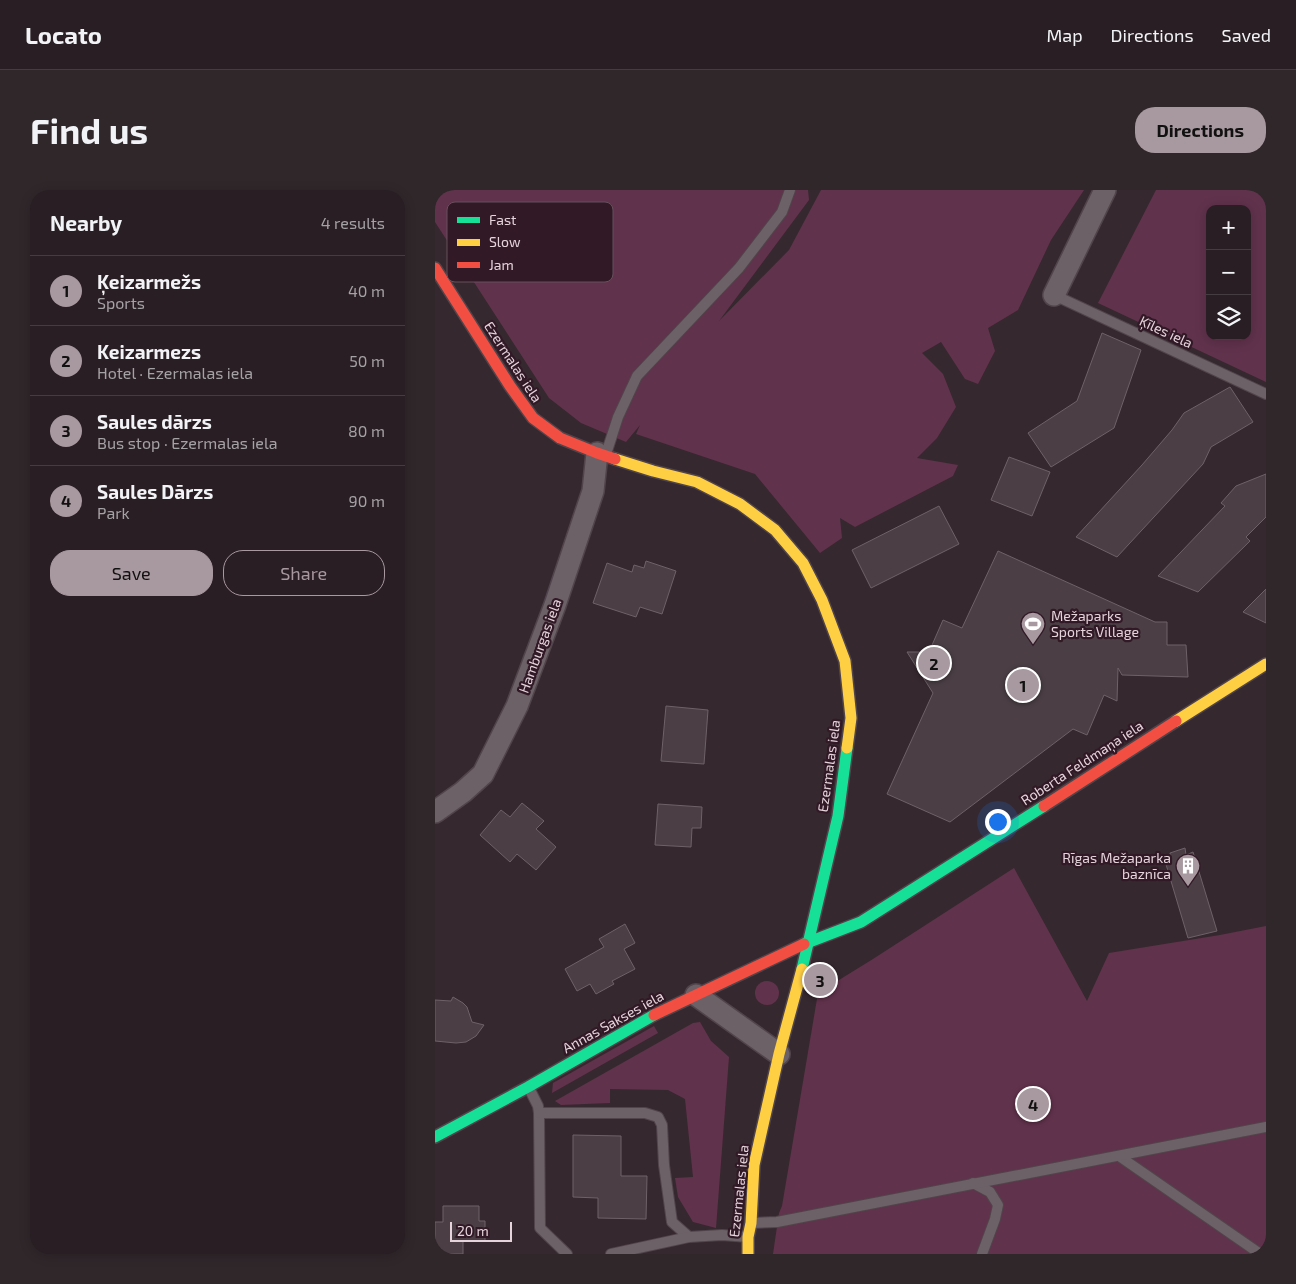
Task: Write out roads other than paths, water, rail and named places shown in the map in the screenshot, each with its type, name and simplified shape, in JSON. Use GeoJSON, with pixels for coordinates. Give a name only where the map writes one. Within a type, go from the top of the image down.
{"type":"FeatureCollection","features":[{"type":"Feature","properties":{"kind":"street"},"geometry":{"type":"LineString","coordinates":[[1054,295],[1105,190]]}},
{"type":"Feature","properties":{"kind":"street","name":"Ezermalas iela"},"geometry":{"type":"LineString","coordinates":[[435,268],[510,386],[533,418],[560,438],[601,454],[697,482],[739,504],[775,530],[803,563],[823,600],[845,661],[851,718],[838,816],[809,942],[779,1054],[755,1165],[748,1254]]}},
{"type":"Feature","properties":{"kind":"street","name":"Hamburgas iela"},"geometry":{"type":"LineString","coordinates":[[435,812],[463,792],[483,774],[517,706],[555,605],[593,491],[601,454]]}},
{"type":"Feature","properties":{"kind":"street","name":"Roberta Feldmaņa iela"},"geometry":{"type":"LineString","coordinates":[[809,942],[861,922],[1266,664]]}},
{"type":"Feature","properties":{"kind":"street","name":"Annas Sakses iela"},"geometry":{"type":"LineString","coordinates":[[435,1137],[528,1087],[654,1015],[809,942]]}},
{"type":"Feature","properties":{"kind":"street"},"geometry":{"type":"LineString","coordinates":[[695,995],[779,1054]]}},
{"type":"Feature","properties":{"kind":"lane"},"geometry":{"type":"LineString","coordinates":[[601,454],[637,376],[739,268],[782,212],[790,190]]}},
{"type":"Feature","properties":{"kind":"lane","name":"Ķīles iela"},"geometry":{"type":"LineString","coordinates":[[1054,295],[1266,394]]}},
{"type":"Feature","properties":{"kind":"lane"},"geometry":{"type":"LineString","coordinates":[[528,1087],[538,1106],[539,1113],[540,1228],[567,1254]]}},
{"type":"Feature","properties":{"kind":"lane"},"geometry":{"type":"LineString","coordinates":[[539,1113],[645,1113],[658,1117],[662,1125],[664,1165],[672,1222],[689,1238]]}},
{"type":"Feature","properties":{"kind":"lane"},"geometry":{"type":"LineString","coordinates":[[751,1223],[777,1222],[1266,1127]]}},
{"type":"Feature","properties":{"kind":"lane"},"geometry":{"type":"LineString","coordinates":[[1119,1156],[1259,1253]]}},
{"type":"Feature","properties":{"kind":"lane"},"geometry":{"type":"LineString","coordinates":[[973,1183],[989,1192],[998,1205],[982,1254]]}},
{"type":"Feature","properties":{"kind":"lane"},"geometry":{"type":"LineString","coordinates":[[611,1254],[689,1238],[722,1235],[748,1237]]}},
{"type":"Feature","properties":{"kind":"place","name":"Mežaparks Sports Village"},"geometry":{"type":"Point","coordinates":[1033,645]}},
{"type":"Feature","properties":{"kind":"place","name":"Keizarmezs"},"geometry":{"type":"Point","coordinates":[934,663]}},
{"type":"Feature","properties":{"kind":"place","name":"Ķeizarmežs"},"geometry":{"type":"Point","coordinates":[1023,685]}},
{"type":"Feature","properties":{"kind":"place","name":"Rīgas Mežaparka baznīca"},"geometry":{"type":"Point","coordinates":[1188,887]}},
{"type":"Feature","properties":{"kind":"place","name":"Saules dārzs"},"geometry":{"type":"Point","coordinates":[820,980]}},
{"type":"Feature","properties":{"kind":"place","name":"Saules Dārzs"},"geometry":{"type":"Point","coordinates":[1033,1104]}}]}
